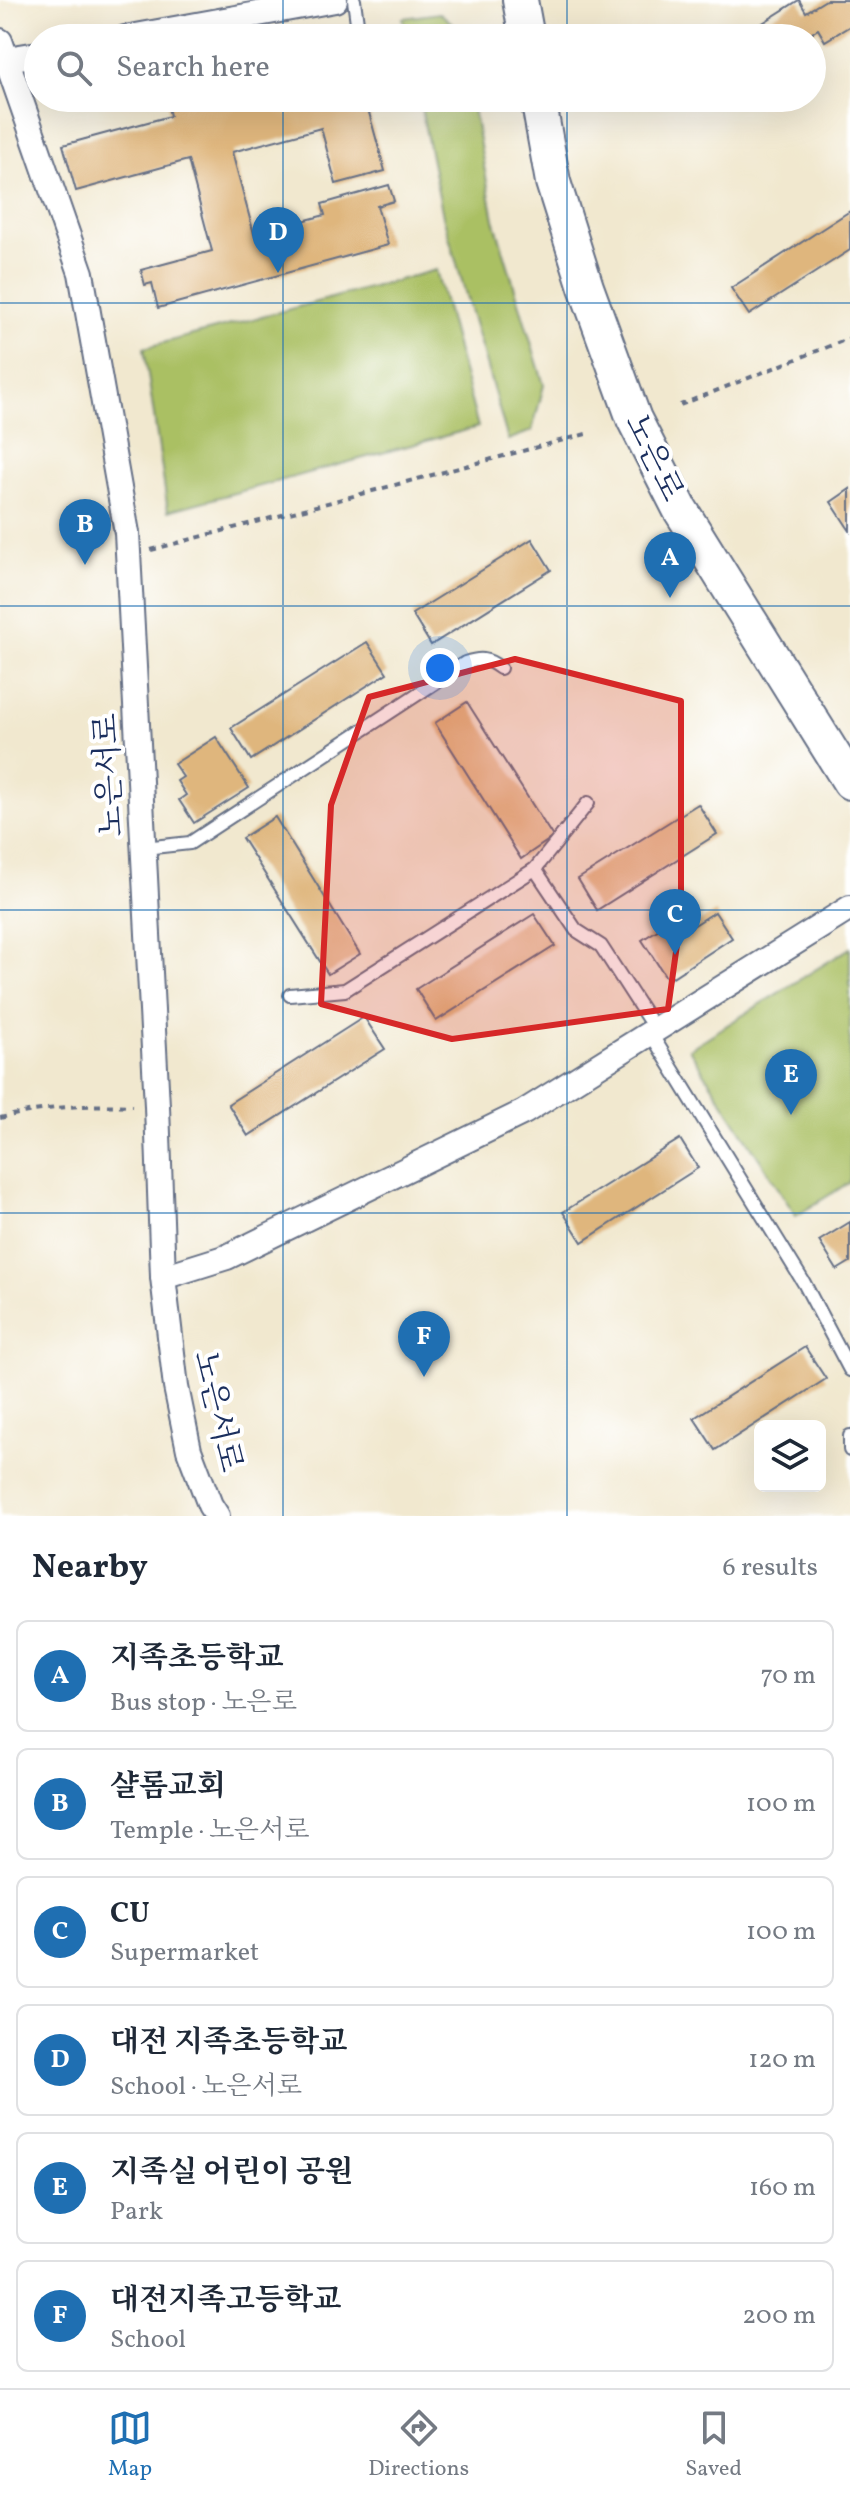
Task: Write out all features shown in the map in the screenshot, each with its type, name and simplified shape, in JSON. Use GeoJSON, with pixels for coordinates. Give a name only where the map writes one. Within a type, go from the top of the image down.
{"type":"FeatureCollection","features":[{"type":"Feature","properties":{"kind":"street"},"geometry":{"type":"LineString","coordinates":[[202,24],[335,0]]}},
{"type":"Feature","properties":{"kind":"street"},"geometry":{"type":"LineString","coordinates":[[520,0],[524,24]]}},
{"type":"Feature","properties":{"kind":"street"},"geometry":{"type":"LineString","coordinates":[[4,50],[24,52]]}},
{"type":"Feature","properties":{"kind":"street","name":"노은서로"},"geometry":{"type":"LineString","coordinates":[[4,50],[24,108]]}},
{"type":"Feature","properties":{"kind":"street","name":"노은서로"},"geometry":{"type":"LineString","coordinates":[[25,112],[81,273],[127,533],[163,1277],[176,1387],[189,1450],[217,1516]]}},
{"type":"Feature","properties":{"kind":"street","name":"노은로"},"geometry":{"type":"LineString","coordinates":[[540,112],[553,182],[586,287],[634,419],[680,509],[850,782]]}},
{"type":"Feature","properties":{"kind":"street"},"geometry":{"type":"LineString","coordinates":[[163,1277],[227,1257],[524,1112],[850,908]]}},
{"type":"Feature","properties":{"kind":"lane"},"geometry":{"type":"LineString","coordinates":[[354,0],[357,24]]}},
{"type":"Feature","properties":{"kind":"lane"},"geometry":{"type":"LineString","coordinates":[[144,848],[190,843],[465,663],[479,658],[489,659],[500,668]]}},
{"type":"Feature","properties":{"kind":"lane"},"geometry":{"type":"LineString","coordinates":[[290,995],[345,990],[535,869],[588,803]]}},
{"type":"Feature","properties":{"kind":"lane"},"geometry":{"type":"LineString","coordinates":[[535,869],[576,930],[601,946],[804,1283],[850,1370]]}},
{"type":"Feature","properties":{"kind":"lane"},"geometry":{"type":"LineString","coordinates":[[850,1436],[850,1450]]}},
{"type":"Feature","properties":{"kind":"path"},"geometry":{"type":"LineString","coordinates":[[680,405],[850,338]]}},
{"type":"Feature","properties":{"kind":"path"},"geometry":{"type":"LineString","coordinates":[[149,550],[586,434]]}},
{"type":"Feature","properties":{"kind":"path"},"geometry":{"type":"LineString","coordinates":[[0,1118],[53,1108],[157,1106]]}},
{"type":"Feature","properties":{"kind":"highlighted area"},"geometry":{"type":"Polygon","coordinates":[[[515,659],[681,701],[681,916],[668,1009],[452,1039],[321,1004],[331,805],[369,697],[515,659]]]}},
{"type":"Feature","properties":{"kind":"green space"},"geometry":{"type":"Polygon","coordinates":[[[440,13],[453,24],[404,24],[403,18],[440,13]]]}},
{"type":"Feature","properties":{"kind":"green space"},"geometry":{"type":"Polygon","coordinates":[[[422,112],[474,112],[494,219],[544,385],[532,431],[508,440],[443,216],[422,112]]]}},
{"type":"Feature","properties":{"kind":"green space"},"geometry":{"type":"Polygon","coordinates":[[[436,270],[478,427],[168,511],[144,348],[436,270]]]}},
{"type":"Feature","properties":{"kind":"green space"},"geometry":{"type":"Polygon","coordinates":[[[850,948],[850,1182],[796,1216],[689,1049],[850,948]]]}},
{"type":"Feature","properties":{"kind":"building"},"geometry":{"type":"Polygon","coordinates":[[[799,0],[806,12],[826,0],[850,0],[850,26],[826,40],[826,24],[761,24],[799,0]]]}},
{"type":"Feature","properties":{"kind":"building"},"geometry":{"type":"Polygon","coordinates":[[[169,112],[369,112],[385,171],[336,184],[321,128],[232,152],[254,234],[325,215],[322,204],[389,185],[394,201],[377,206],[388,245],[158,308],[152,283],[145,285],[141,270],[212,251],[188,160],[76,191],[63,145],[170,116],[169,112]]]}},
{"type":"Feature","properties":{"kind":"building"},"geometry":{"type":"Polygon","coordinates":[[[850,211],[850,250],[749,315],[731,288],[850,211]]]}},
{"type":"Feature","properties":{"kind":"building"},"geometry":{"type":"Polygon","coordinates":[[[850,489],[850,531],[831,502],[850,489]]]}},
{"type":"Feature","properties":{"kind":"building"},"geometry":{"type":"Polygon","coordinates":[[[532,539],[551,570],[431,645],[412,614],[532,539]]]}},
{"type":"Feature","properties":{"kind":"building"},"geometry":{"type":"Polygon","coordinates":[[[367,642],[387,673],[251,760],[231,728],[367,642]]]}},
{"type":"Feature","properties":{"kind":"building"},"geometry":{"type":"Polygon","coordinates":[[[467,702],[553,837],[521,859],[435,723],[467,702]]]}},
{"type":"Feature","properties":{"kind":"building"},"geometry":{"type":"Polygon","coordinates":[[[216,737],[249,788],[194,823],[179,800],[186,795],[177,781],[183,777],[174,764],[216,737]]]}},
{"type":"Feature","properties":{"kind":"building"},"geometry":{"type":"Polygon","coordinates":[[[698,804],[717,834],[597,910],[578,879],[698,804]]]}},
{"type":"Feature","properties":{"kind":"building"},"geometry":{"type":"Polygon","coordinates":[[[275,817],[360,954],[328,974],[242,838],[275,817]]]}},
{"type":"Feature","properties":{"kind":"building"},"geometry":{"type":"Polygon","coordinates":[[[715,912],[732,938],[668,980],[642,940],[681,915],[690,928],[715,912]]]}},
{"type":"Feature","properties":{"kind":"building"},"geometry":{"type":"Polygon","coordinates":[[[534,914],[555,946],[436,1021],[416,989],[534,914]]]}},
{"type":"Feature","properties":{"kind":"building"},"geometry":{"type":"Polygon","coordinates":[[[364,1017],[385,1049],[248,1136],[228,1104],[364,1017]]]}},
{"type":"Feature","properties":{"kind":"building"},"geometry":{"type":"Polygon","coordinates":[[[680,1139],[698,1168],[582,1242],[563,1212],[680,1139]]]}},
{"type":"Feature","properties":{"kind":"building"},"geometry":{"type":"Polygon","coordinates":[[[850,1222],[850,1262],[837,1270],[819,1241],[850,1222]]]}},
{"type":"Feature","properties":{"kind":"building"},"geometry":{"type":"Polygon","coordinates":[[[805,1347],[826,1379],[762,1420],[754,1420],[754,1425],[715,1450],[694,1418],[805,1347]]]}},
{"type":"Feature","properties":{"kind":"place","name":"대전 지족초등학교"},"geometry":{"type":"Point","coordinates":[278,273]}},
{"type":"Feature","properties":{"kind":"place","name":"샬롬교회"},"geometry":{"type":"Point","coordinates":[85,565]}},
{"type":"Feature","properties":{"kind":"place","name":"지족초등학교"},"geometry":{"type":"Point","coordinates":[670,598]}},
{"type":"Feature","properties":{"kind":"place","name":"CU"},"geometry":{"type":"Point","coordinates":[675,955]}},
{"type":"Feature","properties":{"kind":"place","name":"지족실 어린이 공원"},"geometry":{"type":"Point","coordinates":[791,1115]}},
{"type":"Feature","properties":{"kind":"place","name":"대전지족고등학교"},"geometry":{"type":"Point","coordinates":[424,1377]}}]}
